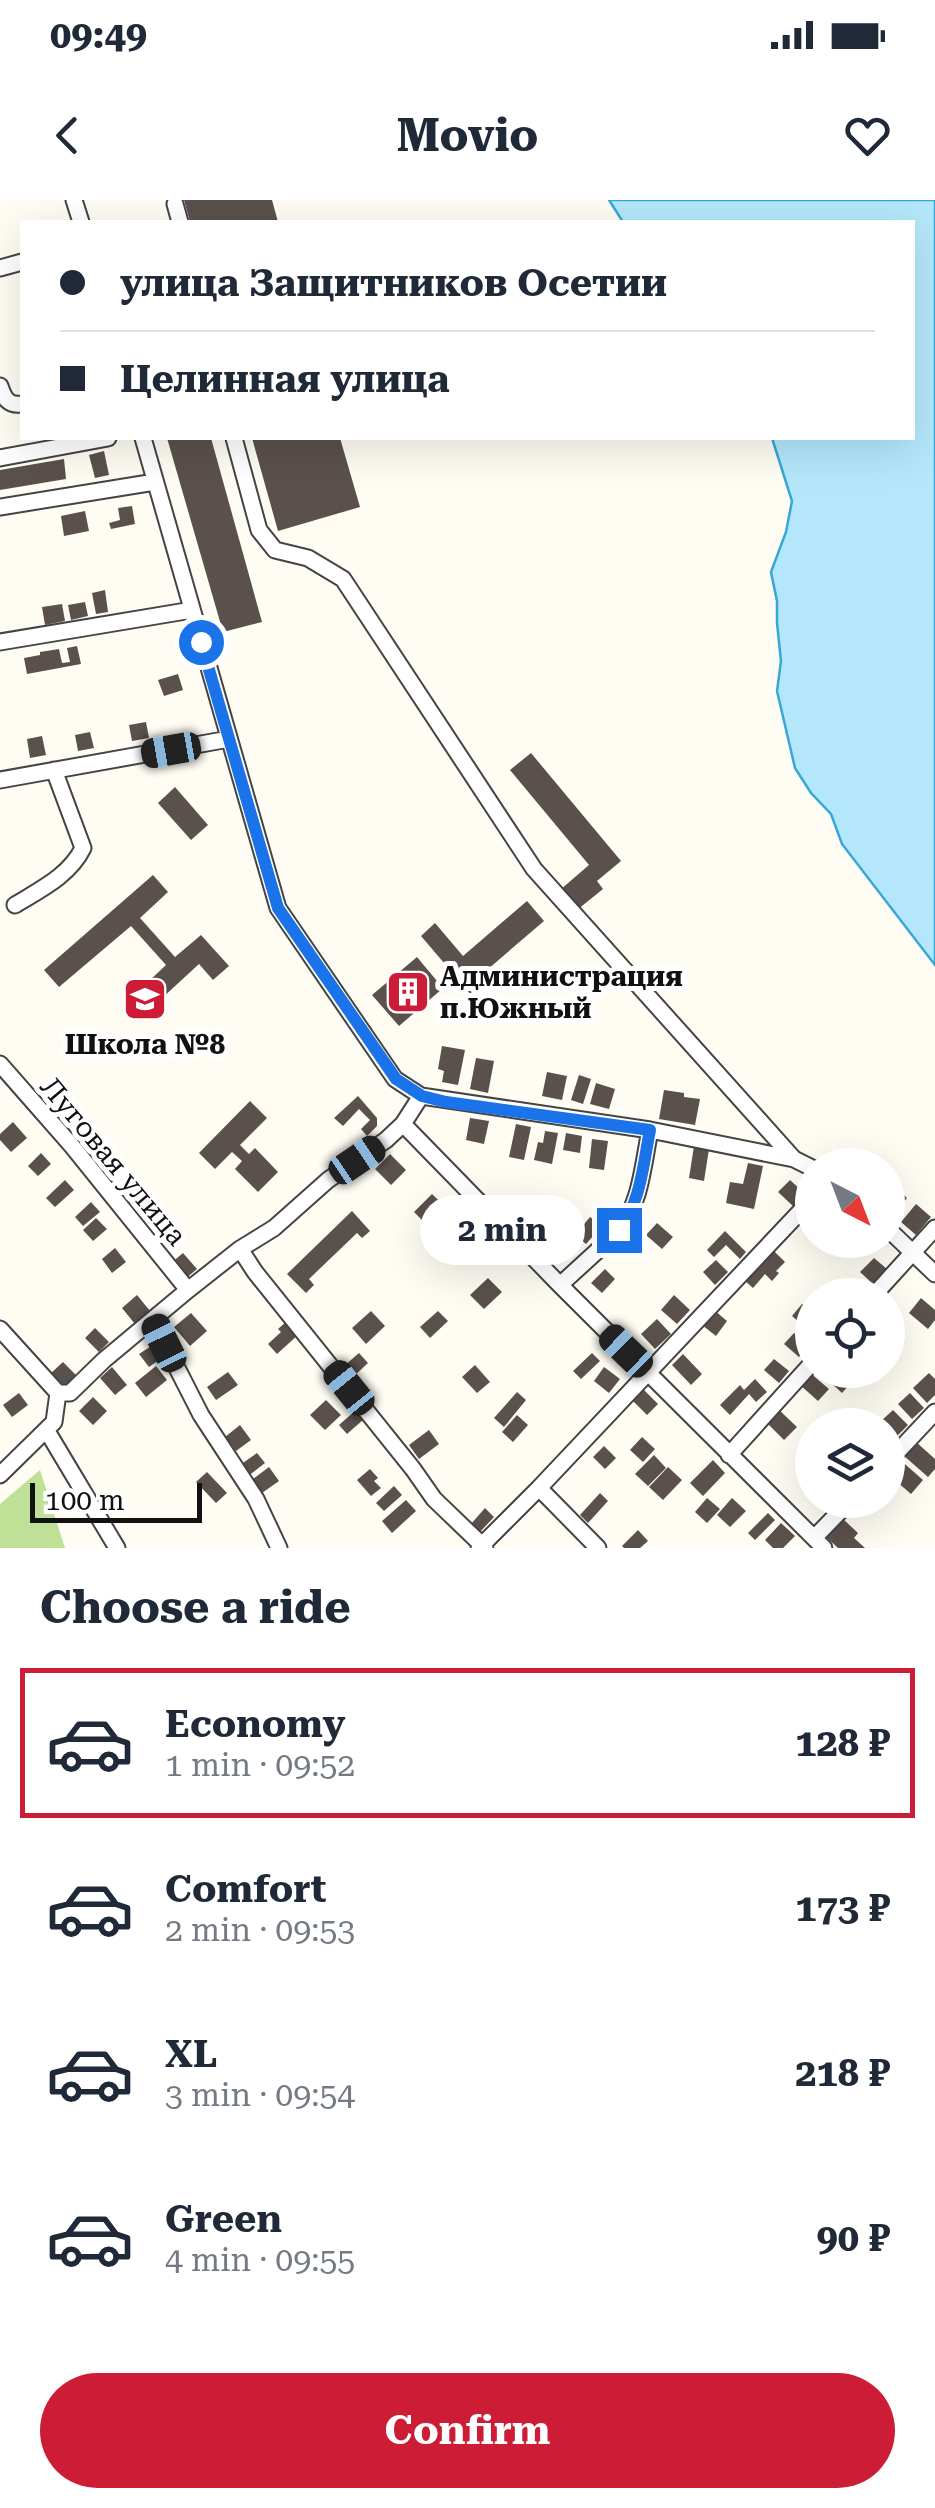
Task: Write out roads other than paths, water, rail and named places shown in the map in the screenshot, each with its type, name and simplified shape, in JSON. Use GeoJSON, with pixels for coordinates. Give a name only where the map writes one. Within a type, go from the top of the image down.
{"type":"FeatureCollection","features":[{"type":"Feature","properties":{"kind":"street"},"geometry":{"type":"LineString","coordinates":[[175,204],[179,220]]}},
{"type":"Feature","properties":{"kind":"street"},"geometry":{"type":"LineString","coordinates":[[0,386],[10,404],[20,404]]}},
{"type":"Feature","properties":{"kind":"street"},"geometry":{"type":"LineString","coordinates":[[143,440],[278,908],[396,1079],[422,1096],[650,1130],[794,1159]]}},
{"type":"Feature","properties":{"kind":"street"},"geometry":{"type":"LineString","coordinates":[[235,440],[259,530],[275,550],[308,558],[343,579],[534,869],[794,1159]]}},
{"type":"Feature","properties":{"kind":"street"},"geometry":{"type":"LineString","coordinates":[[0,458],[74,441]]}},
{"type":"Feature","properties":{"kind":"street"},"geometry":{"type":"LineString","coordinates":[[0,507],[156,482]]}},
{"type":"Feature","properties":{"kind":"street"},"geometry":{"type":"LineString","coordinates":[[0,642],[192,610]]}},
{"type":"Feature","properties":{"kind":"street"},"geometry":{"type":"LineString","coordinates":[[0,780],[229,739]]}},
{"type":"Feature","properties":{"kind":"street"},"geometry":{"type":"LineString","coordinates":[[16,905],[59,878],[76,862],[83,848],[54,770]]}},
{"type":"Feature","properties":{"kind":"street","name":"Луговая улица"},"geometry":{"type":"LineString","coordinates":[[0,1064],[188,1290]]}},
{"type":"Feature","properties":{"kind":"street"},"geometry":{"type":"LineString","coordinates":[[0,1329],[58,1393],[70,1393],[104,1360],[240,1248],[274,1228],[328,1180],[386,1140],[404,1124],[422,1096]]}},
{"type":"Feature","properties":{"kind":"street"},"geometry":{"type":"LineString","coordinates":[[404,1124],[819,1543],[838,1518]]}},
{"type":"Feature","properties":{"kind":"street"},"geometry":{"type":"LineString","coordinates":[[560,1285],[627,1220],[637,1196],[650,1130]]}},
{"type":"Feature","properties":{"kind":"street"},"geometry":{"type":"LineString","coordinates":[[240,1248],[434,1499],[482,1547],[795,1217]]}},
{"type":"Feature","properties":{"kind":"street"},"geometry":{"type":"LineString","coordinates":[[889,1278],[935,1228]]}},
{"type":"Feature","properties":{"kind":"street"},"geometry":{"type":"LineString","coordinates":[[905,1245],[935,1274]]}},
{"type":"Feature","properties":{"kind":"street"},"geometry":{"type":"LineString","coordinates":[[152,1320],[201,1415],[256,1499],[279,1548]]}},
{"type":"Feature","properties":{"kind":"street"},"geometry":{"type":"LineString","coordinates":[[729,1454],[795,1381]]}},
{"type":"Feature","properties":{"kind":"street"},"geometry":{"type":"LineString","coordinates":[[0,1475],[54,1422],[58,1393]]}},
{"type":"Feature","properties":{"kind":"street"},"geometry":{"type":"LineString","coordinates":[[905,1444],[935,1412]]}},
{"type":"Feature","properties":{"kind":"street"},"geometry":{"type":"LineString","coordinates":[[47,1431],[118,1548]]}},
{"type":"Feature","properties":{"kind":"street"},"geometry":{"type":"LineString","coordinates":[[539,1488],[598,1548]]}},
{"type":"Feature","properties":{"kind":"water"},"geometry":{"type":"Polygon","coordinates":[[[609,200],[935,200],[935,965],[842,844],[831,814],[795,768],[777,691],[781,661],[771,572],[786,532],[792,501],[773,440],[915,440],[915,220],[622,220],[609,200]]]}},
{"type":"Feature","properties":{"kind":"place","name":"Администрация п.Южный"},"geometry":{"type":"Point","coordinates":[408,992]}},
{"type":"Feature","properties":{"kind":"place","name":"Школа №8"},"geometry":{"type":"Point","coordinates":[145,999]}}]}
